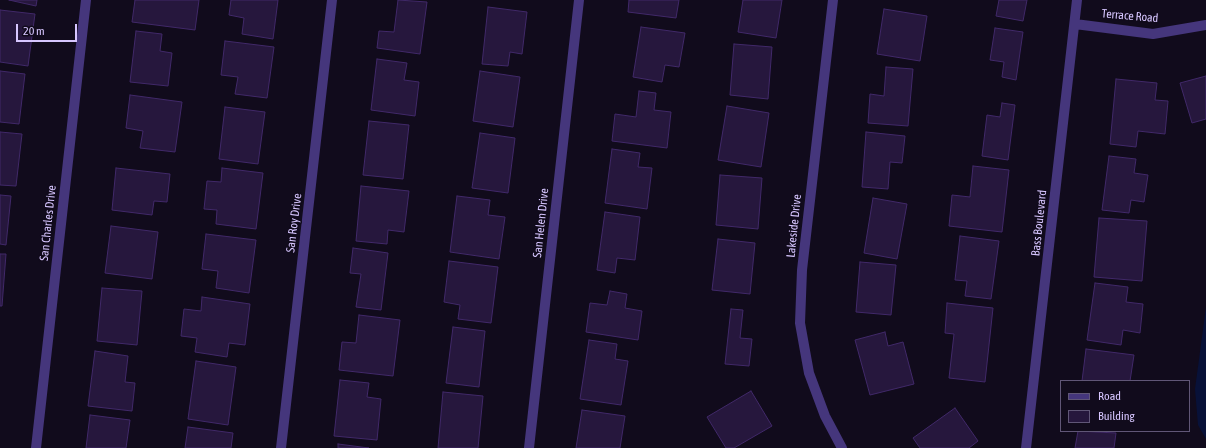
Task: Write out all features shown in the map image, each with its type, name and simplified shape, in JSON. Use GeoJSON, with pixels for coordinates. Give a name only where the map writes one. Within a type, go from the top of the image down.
{"type":"FeatureCollection","features":[{"type":"Feature","properties":{"kind":"street","name":"San Charles Drive"},"geometry":{"type":"LineString","coordinates":[[36,448],[86,0]]}},
{"type":"Feature","properties":{"kind":"street","name":"San Roy Drive"},"geometry":{"type":"LineString","coordinates":[[281,448],[332,0]]}},
{"type":"Feature","properties":{"kind":"street","name":"San Helen Drive"},"geometry":{"type":"LineString","coordinates":[[529,448],[579,0]]}},
{"type":"Feature","properties":{"kind":"street","name":"Lakeside Drive"},"geometry":{"type":"LineString","coordinates":[[832,0],[802,270],[800,323],[809,373],[825,416],[842,448]]}},
{"type":"Feature","properties":{"kind":"street","name":"Bass Boulevard"},"geometry":{"type":"LineString","coordinates":[[1026,448],[1077,0]]}},
{"type":"Feature","properties":{"kind":"street","name":"Terrace Road"},"geometry":{"type":"LineString","coordinates":[[1075,24],[1153,34],[1206,25]]}},
{"type":"Feature","properties":{"kind":"shaded area"},"geometry":{"type":"Polygon","coordinates":[[[1206,307],[1206,439],[1198,425],[1195,389],[1206,307]]]}},
{"type":"Feature","properties":{"kind":"building"},"geometry":{"type":"Polygon","coordinates":[[[9,0],[37,0],[36,6],[9,0]]]}},
{"type":"Feature","properties":{"kind":"building"},"geometry":{"type":"Polygon","coordinates":[[[135,0],[199,0],[195,30],[132,22],[135,0]]]}},
{"type":"Feature","properties":{"kind":"building"},"geometry":{"type":"Polygon","coordinates":[[[231,0],[278,0],[273,39],[242,34],[244,18],[229,15],[231,0]]]}},
{"type":"Feature","properties":{"kind":"building"},"geometry":{"type":"Polygon","coordinates":[[[398,0],[427,2],[420,54],[377,48],[379,31],[394,32],[398,0]]]}},
{"type":"Feature","properties":{"kind":"building"},"geometry":{"type":"Polygon","coordinates":[[[629,0],[679,0],[676,18],[628,12],[629,0]]]}},
{"type":"Feature","properties":{"kind":"building"},"geometry":{"type":"Polygon","coordinates":[[[743,0],[782,0],[776,38],[738,32],[743,0]]]}},
{"type":"Feature","properties":{"kind":"building"},"geometry":{"type":"Polygon","coordinates":[[[999,0],[1027,0],[1023,21],[996,16],[999,0]]]}},
{"type":"Feature","properties":{"kind":"building"},"geometry":{"type":"Polygon","coordinates":[[[488,7],[527,12],[522,54],[510,52],[508,66],[482,64],[488,7]]]}},
{"type":"Feature","properties":{"kind":"building"},"geometry":{"type":"Polygon","coordinates":[[[884,9],[927,16],[920,61],[877,54],[884,9]]]}},
{"type":"Feature","properties":{"kind":"building"},"geometry":{"type":"Polygon","coordinates":[[[0,10],[35,14],[28,66],[0,62],[0,10]]]}},
{"type":"Feature","properties":{"kind":"building"},"geometry":{"type":"Polygon","coordinates":[[[641,27],[685,33],[679,67],[665,65],[662,82],[633,77],[641,27]]]}},
{"type":"Feature","properties":{"kind":"building"},"geometry":{"type":"Polygon","coordinates":[[[995,28],[1023,32],[1016,80],[1002,77],[1004,62],[990,60],[995,28]]]}},
{"type":"Feature","properties":{"kind":"building"},"geometry":{"type":"Polygon","coordinates":[[[136,31],[162,34],[160,51],[172,53],[168,86],[130,82],[136,31]]]}},
{"type":"Feature","properties":{"kind":"building"},"geometry":{"type":"Polygon","coordinates":[[[225,41],[274,47],[267,98],[235,94],[238,77],[221,75],[225,41]]]}},
{"type":"Feature","properties":{"kind":"building"},"geometry":{"type":"Polygon","coordinates":[[[734,44],[772,47],[768,99],[730,95],[734,44]]]}},
{"type":"Feature","properties":{"kind":"building"},"geometry":{"type":"Polygon","coordinates":[[[377,59],[407,63],[404,80],[419,82],[415,116],[371,110],[377,59]]]}},
{"type":"Feature","properties":{"kind":"building"},"geometry":{"type":"Polygon","coordinates":[[[886,67],[913,69],[908,126],[868,123],[870,94],[884,96],[886,67]]]}},
{"type":"Feature","properties":{"kind":"building"},"geometry":{"type":"Polygon","coordinates":[[[0,71],[25,74],[19,124],[0,122],[0,71]]]}},
{"type":"Feature","properties":{"kind":"building"},"geometry":{"type":"Polygon","coordinates":[[[480,71],[520,77],[513,127],[473,121],[480,71]]]}},
{"type":"Feature","properties":{"kind":"building"},"geometry":{"type":"Polygon","coordinates":[[[1206,76],[1206,119],[1192,123],[1180,83],[1206,76]]]}},
{"type":"Feature","properties":{"kind":"building"},"geometry":{"type":"Polygon","coordinates":[[[1116,79],[1157,83],[1155,100],[1168,101],[1165,134],[1138,131],[1136,147],[1110,144],[1116,79]]]}},
{"type":"Feature","properties":{"kind":"building"},"geometry":{"type":"Polygon","coordinates":[[[639,91],[656,93],[654,110],[671,112],[667,148],[612,141],[615,114],[636,117],[639,91]]]}},
{"type":"Feature","properties":{"kind":"building"},"geometry":{"type":"Polygon","coordinates":[[[130,95],[182,102],[175,152],[140,148],[143,131],[126,128],[130,95]]]}},
{"type":"Feature","properties":{"kind":"building"},"geometry":{"type":"Polygon","coordinates":[[[1002,103],[1015,105],[1008,160],[982,156],[987,115],[1000,117],[1002,103]]]}},
{"type":"Feature","properties":{"kind":"building"},"geometry":{"type":"Polygon","coordinates":[[[727,106],[769,113],[761,167],[718,160],[727,106]]]}},
{"type":"Feature","properties":{"kind":"building"},"geometry":{"type":"Polygon","coordinates":[[[225,107],[265,112],[258,164],[219,159],[225,107]]]}},
{"type":"Feature","properties":{"kind":"building"},"geometry":{"type":"Polygon","coordinates":[[[369,121],[409,125],[403,179],[363,175],[369,121]]]}},
{"type":"Feature","properties":{"kind":"building"},"geometry":{"type":"Polygon","coordinates":[[[0,132],[22,134],[16,186],[0,185],[0,132]]]}},
{"type":"Feature","properties":{"kind":"building"},"geometry":{"type":"Polygon","coordinates":[[[866,132],[905,136],[902,163],[890,162],[888,189],[862,187],[866,132]]]}},
{"type":"Feature","properties":{"kind":"building"},"geometry":{"type":"Polygon","coordinates":[[[480,133],[515,138],[508,193],[472,188],[480,133]]]}},
{"type":"Feature","properties":{"kind":"building"},"geometry":{"type":"Polygon","coordinates":[[[612,149],[640,153],[638,167],[652,168],[647,209],[605,203],[612,149]]]}},
{"type":"Feature","properties":{"kind":"building"},"geometry":{"type":"Polygon","coordinates":[[[1109,156],[1136,159],[1134,173],[1148,175],[1144,202],[1131,200],[1129,213],[1102,210],[1109,156]]]}},
{"type":"Feature","properties":{"kind":"building"},"geometry":{"type":"Polygon","coordinates":[[[973,166],[1009,170],[1002,232],[949,226],[952,195],[970,197],[973,166]]]}},
{"type":"Feature","properties":{"kind":"building"},"geometry":{"type":"Polygon","coordinates":[[[116,168],[170,174],[167,202],[154,201],[152,215],[112,210],[116,168]]]}},
{"type":"Feature","properties":{"kind":"building"},"geometry":{"type":"Polygon","coordinates":[[[222,168],[263,173],[256,229],[216,224],[217,210],[204,209],[207,181],[221,182],[222,168]]]}},
{"type":"Feature","properties":{"kind":"building"},"geometry":{"type":"Polygon","coordinates":[[[720,175],[762,178],[758,229],[716,225],[720,175]]]}},
{"type":"Feature","properties":{"kind":"building"},"geometry":{"type":"Polygon","coordinates":[[[361,186],[409,191],[404,232],[388,230],[387,244],[356,241],[361,186]]]}},
{"type":"Feature","properties":{"kind":"building"},"geometry":{"type":"Polygon","coordinates":[[[0,195],[11,196],[6,245],[0,244],[0,195]]]}},
{"type":"Feature","properties":{"kind":"building"},"geometry":{"type":"Polygon","coordinates":[[[457,196],[490,200],[488,215],[505,217],[499,259],[450,252],[457,196]]]}},
{"type":"Feature","properties":{"kind":"building"},"geometry":{"type":"Polygon","coordinates":[[[873,198],[907,204],[897,259],[864,253],[873,198]]]}},
{"type":"Feature","properties":{"kind":"building"},"geometry":{"type":"Polygon","coordinates":[[[605,212],[640,217],[635,260],[617,258],[615,273],[597,270],[605,212]]]}},
{"type":"Feature","properties":{"kind":"building"},"geometry":{"type":"Polygon","coordinates":[[[1099,218],[1147,221],[1142,281],[1094,277],[1099,218]]]}},
{"type":"Feature","properties":{"kind":"building"},"geometry":{"type":"Polygon","coordinates":[[[111,226],[158,232],[152,279],[105,273],[111,226]]]}},
{"type":"Feature","properties":{"kind":"building"},"geometry":{"type":"Polygon","coordinates":[[[206,234],[256,240],[249,293],[216,288],[218,271],[202,269],[206,234]]]}},
{"type":"Feature","properties":{"kind":"building"},"geometry":{"type":"Polygon","coordinates":[[[960,236],[999,241],[991,299],[965,296],[967,281],[955,280],[960,236]]]}},
{"type":"Feature","properties":{"kind":"building"},"geometry":{"type":"Polygon","coordinates":[[[718,239],[755,243],[750,294],[712,290],[718,239]]]}},
{"type":"Feature","properties":{"kind":"building"},"geometry":{"type":"Polygon","coordinates":[[[353,248],[388,253],[381,310],[356,307],[361,274],[350,273],[353,248]]]}},
{"type":"Feature","properties":{"kind":"building"},"geometry":{"type":"Polygon","coordinates":[[[0,254],[6,254],[2,306],[0,306],[0,254]]]}},
{"type":"Feature","properties":{"kind":"building"},"geometry":{"type":"Polygon","coordinates":[[[449,261],[498,267],[491,323],[458,319],[460,305],[444,302],[449,261]]]}},
{"type":"Feature","properties":{"kind":"building"},"geometry":{"type":"Polygon","coordinates":[[[860,262],[896,265],[891,315],[856,312],[860,262]]]}},
{"type":"Feature","properties":{"kind":"building"},"geometry":{"type":"Polygon","coordinates":[[[1095,283],[1128,287],[1126,302],[1143,304],[1140,333],[1123,330],[1121,345],[1087,340],[1095,283]]]}},
{"type":"Feature","properties":{"kind":"building"},"geometry":{"type":"Polygon","coordinates":[[[102,288],[142,291],[137,345],[97,341],[102,288]]]}},
{"type":"Feature","properties":{"kind":"building"},"geometry":{"type":"Polygon","coordinates":[[[610,291],[627,294],[625,308],[642,311],[638,340],[586,332],[590,303],[607,305],[610,291]]]}},
{"type":"Feature","properties":{"kind":"building"},"geometry":{"type":"Polygon","coordinates":[[[202,297],[250,304],[245,345],[229,343],[227,357],[195,352],[197,338],[181,336],[184,309],[201,311],[202,297]]]}},
{"type":"Feature","properties":{"kind":"building"},"geometry":{"type":"Polygon","coordinates":[[[947,303],[993,308],[985,382],[949,378],[954,334],[945,333],[947,303]]]}},
{"type":"Feature","properties":{"kind":"building"},"geometry":{"type":"Polygon","coordinates":[[[731,309],[743,310],[740,338],[752,339],[749,366],[725,364],[731,309]]]}},
{"type":"Feature","properties":{"kind":"building"},"geometry":{"type":"Polygon","coordinates":[[[359,315],[400,320],[393,376],[339,370],[342,342],[356,343],[359,315]]]}},
{"type":"Feature","properties":{"kind":"building"},"geometry":{"type":"Polygon","coordinates":[[[453,327],[485,331],[479,387],[446,383],[453,327]]]}},
{"type":"Feature","properties":{"kind":"building"},"geometry":{"type":"Polygon","coordinates":[[[885,332],[888,346],[903,342],[914,384],[870,395],[855,340],[885,332]]]}},
{"type":"Feature","properties":{"kind":"building"},"geometry":{"type":"Polygon","coordinates":[[[589,340],[617,344],[615,359],[628,361],[621,405],[580,399],[589,340]]]}},
{"type":"Feature","properties":{"kind":"building"},"geometry":{"type":"Polygon","coordinates":[[[1086,349],[1134,355],[1130,380],[1082,380],[1086,349]]]}},
{"type":"Feature","properties":{"kind":"building"},"geometry":{"type":"Polygon","coordinates":[[[95,351],[128,356],[125,382],[135,383],[132,411],[88,406],[95,351]]]}},
{"type":"Feature","properties":{"kind":"building"},"geometry":{"type":"Polygon","coordinates":[[[196,361],[236,367],[228,425],[188,419],[196,361]]]}},
{"type":"Feature","properties":{"kind":"building"},"geometry":{"type":"Polygon","coordinates":[[[340,380],[369,383],[367,397],[381,399],[377,440],[334,436],[340,380]]]}},
{"type":"Feature","properties":{"kind":"building"},"geometry":{"type":"Polygon","coordinates":[[[751,391],[772,426],[734,448],[726,448],[707,417],[751,391]]]}},
{"type":"Feature","properties":{"kind":"building"},"geometry":{"type":"Polygon","coordinates":[[[443,392],[483,396],[478,448],[438,448],[443,392]]]}},
{"type":"Feature","properties":{"kind":"building"},"geometry":{"type":"Polygon","coordinates":[[[955,408],[978,441],[969,448],[920,448],[913,438],[955,408]]]}},
{"type":"Feature","properties":{"kind":"building"},"geometry":{"type":"Polygon","coordinates":[[[582,410],[625,416],[620,448],[576,448],[582,410]]]}},
{"type":"Feature","properties":{"kind":"building"},"geometry":{"type":"Polygon","coordinates":[[[90,415],[130,420],[126,448],[86,448],[90,415]]]}},
{"type":"Feature","properties":{"kind":"building"},"geometry":{"type":"Polygon","coordinates":[[[188,427],[233,433],[231,448],[185,448],[188,427]]]}},
{"type":"Feature","properties":{"kind":"building"},"geometry":{"type":"Polygon","coordinates":[[[1078,432],[1116,433],[1114,448],[1075,448],[1078,432]]]}},
{"type":"Feature","properties":{"kind":"building"},"geometry":{"type":"Polygon","coordinates":[[[338,444],[369,448],[338,448],[338,444]]]}}]}
